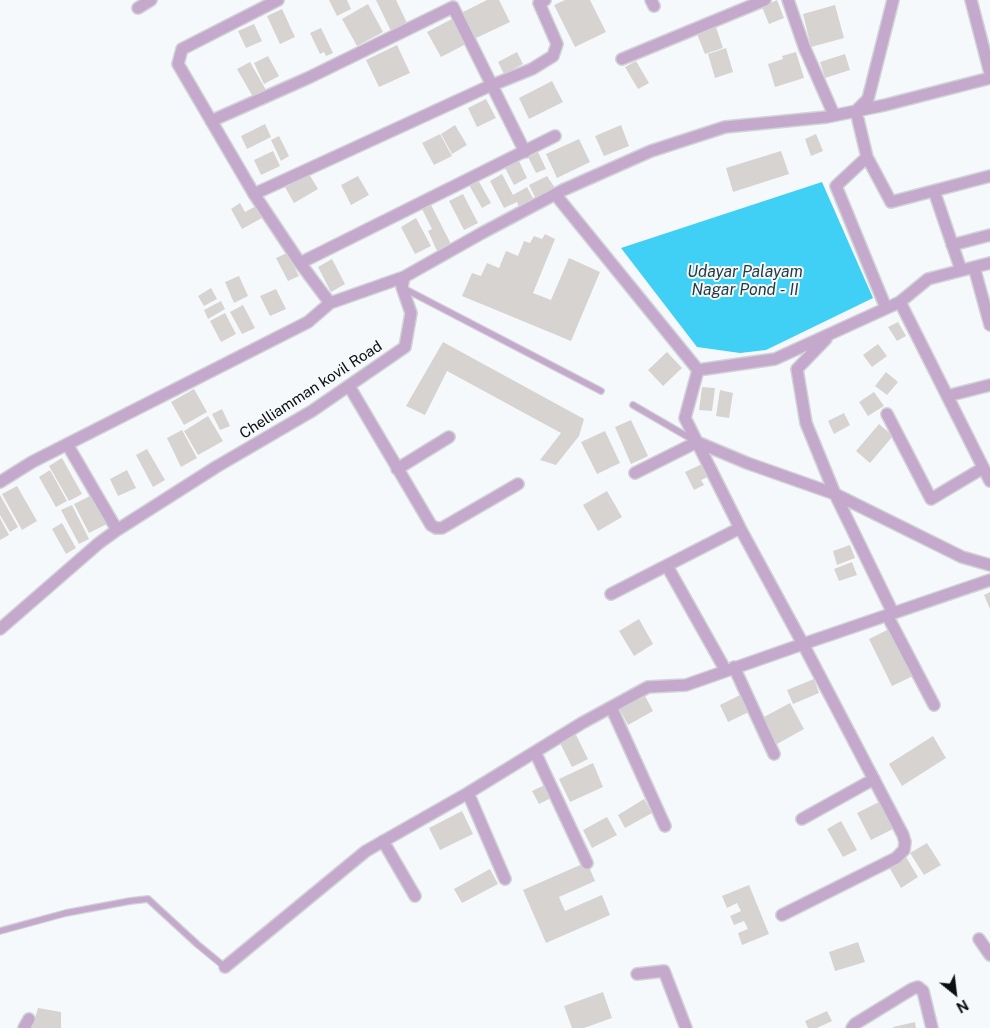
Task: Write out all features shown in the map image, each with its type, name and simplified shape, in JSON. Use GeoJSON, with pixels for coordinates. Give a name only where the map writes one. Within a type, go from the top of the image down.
{"type":"FeatureCollection","features":[{"type":"Feature","properties":{"kind":"street"},"geometry":{"type":"LineString","coordinates":[[138,8],[151,0]]}},
{"type":"Feature","properties":{"kind":"street"},"geometry":{"type":"LineString","coordinates":[[278,0],[182,50],[178,64],[254,194],[300,263],[330,303]]}},
{"type":"Feature","properties":{"kind":"street"},"geometry":{"type":"LineString","coordinates":[[254,194],[532,68],[553,56],[558,44],[539,3],[545,0]]}},
{"type":"Feature","properties":{"kind":"street"},"geometry":{"type":"LineString","coordinates":[[622,59],[765,0]]}},
{"type":"Feature","properties":{"kind":"street"},"geometry":{"type":"LineString","coordinates":[[788,0],[805,49],[834,115]]}},
{"type":"Feature","properties":{"kind":"street"},"geometry":{"type":"LineString","coordinates":[[856,111],[868,99],[893,0]]}},
{"type":"Feature","properties":{"kind":"street"},"geometry":{"type":"LineString","coordinates":[[971,0],[990,73]]}},
{"type":"Feature","properties":{"kind":"street"},"geometry":{"type":"LineString","coordinates":[[211,121],[308,78],[453,7],[524,152]]}},
{"type":"Feature","properties":{"kind":"street"},"geometry":{"type":"LineString","coordinates":[[0,482],[32,462],[308,322],[330,303],[403,282],[482,233],[555,194],[651,151],[725,127],[856,111],[990,78]]}},
{"type":"Feature","properties":{"kind":"street"},"geometry":{"type":"LineString","coordinates":[[856,111],[867,157],[891,202],[990,176]]}},
{"type":"Feature","properties":{"kind":"street"},"geometry":{"type":"LineString","coordinates":[[300,263],[554,136]]}},
{"type":"Feature","properties":{"kind":"street"},"geometry":{"type":"LineString","coordinates":[[867,157],[836,186],[886,308]]}},
{"type":"Feature","properties":{"kind":"street"},"geometry":{"type":"LineString","coordinates":[[934,190],[960,270]]}},
{"type":"Feature","properties":{"kind":"street"},"geometry":{"type":"LineString","coordinates":[[555,194],[698,370]]}},
{"type":"Feature","properties":{"kind":"street"},"geometry":{"type":"LineString","coordinates":[[952,245],[990,235]]}},
{"type":"Feature","properties":{"kind":"street"},"geometry":{"type":"LineString","coordinates":[[698,370],[775,359],[900,302],[928,279],[990,263]]}},
{"type":"Feature","properties":{"kind":"street"},"geometry":{"type":"LineString","coordinates":[[974,267],[990,324]]}},
{"type":"Feature","properties":{"kind":"street","name":"Chelliamman kovil Road"},"geometry":{"type":"LineString","coordinates":[[0,627],[98,543],[216,467],[312,411],[405,348],[411,313],[403,282]]}},
{"type":"Feature","properties":{"kind":"street"},"geometry":{"type":"LineString","coordinates":[[900,302],[990,481]]}},
{"type":"Feature","properties":{"kind":"street"},"geometry":{"type":"LineString","coordinates":[[831,333],[797,369],[806,423],[835,494],[934,705]]}},
{"type":"Feature","properties":{"kind":"street"},"geometry":{"type":"LineString","coordinates":[[698,370],[686,418],[740,528],[804,644],[905,842],[904,850],[896,858],[782,915]]}},
{"type":"Feature","properties":{"kind":"street"},"geometry":{"type":"LineString","coordinates":[[947,396],[990,385]]}},
{"type":"Feature","properties":{"kind":"street"},"geometry":{"type":"LineString","coordinates":[[348,386],[431,525],[436,528],[442,528],[518,484]]}},
{"type":"Feature","properties":{"kind":"street"},"geometry":{"type":"LineString","coordinates":[[887,414],[931,499],[983,468]]}},
{"type":"Feature","properties":{"kind":"street"},"geometry":{"type":"LineString","coordinates":[[397,469],[449,437]]}},
{"type":"Feature","properties":{"kind":"street"},"geometry":{"type":"LineString","coordinates":[[635,473],[697,442],[747,463],[835,494],[962,557],[990,565]]}},
{"type":"Feature","properties":{"kind":"street"},"geometry":{"type":"LineString","coordinates":[[67,444],[117,530]]}},
{"type":"Feature","properties":{"kind":"street"},"geometry":{"type":"LineString","coordinates":[[611,594],[740,528]]}},
{"type":"Feature","properties":{"kind":"street"},"geometry":{"type":"LineString","coordinates":[[667,566],[730,669],[774,754]]}},
{"type":"Feature","properties":{"kind":"street"},"geometry":{"type":"LineString","coordinates":[[225,967],[366,851],[648,687],[686,685],[990,580]]}},
{"type":"Feature","properties":{"kind":"street"},"geometry":{"type":"LineString","coordinates":[[611,707],[665,826]]}},
{"type":"Feature","properties":{"kind":"street"},"geometry":{"type":"LineString","coordinates":[[535,752],[587,863]]}},
{"type":"Feature","properties":{"kind":"street"},"geometry":{"type":"LineString","coordinates":[[802,819],[874,779]]}},
{"type":"Feature","properties":{"kind":"street"},"geometry":{"type":"LineString","coordinates":[[468,793],[505,879]]}},
{"type":"Feature","properties":{"kind":"street"},"geometry":{"type":"LineString","coordinates":[[382,841],[415,896]]}},
{"type":"Feature","properties":{"kind":"street"},"geometry":{"type":"LineString","coordinates":[[979,939],[990,955]]}},
{"type":"Feature","properties":{"kind":"street"},"geometry":{"type":"LineString","coordinates":[[637,974],[664,971],[686,1028]]}},
{"type":"Feature","properties":{"kind":"street"},"geometry":{"type":"LineString","coordinates":[[852,1028],[918,987],[923,991],[932,1028]]}},
{"type":"Feature","properties":{"kind":"lane"},"geometry":{"type":"LineString","coordinates":[[403,282],[601,391]]}},
{"type":"Feature","properties":{"kind":"lane"},"geometry":{"type":"LineString","coordinates":[[633,405],[697,442]]}},
{"type":"Feature","properties":{"kind":"lane"},"geometry":{"type":"LineString","coordinates":[[0,931],[66,913],[148,899],[225,967]]}},
{"type":"Feature","properties":{"kind":"water","name":"Udayar Palayam Nagar Pond - II"},"geometry":{"type":"Polygon","coordinates":[[[822,182],[873,298],[766,350],[740,353],[697,347],[621,248],[822,182]]]}},
{"type":"Feature","properties":{"kind":"building"},"geometry":{"type":"Polygon","coordinates":[[[329,0],[347,0],[351,9],[337,16],[329,0]]]}},
{"type":"Feature","properties":{"kind":"building"},"geometry":{"type":"Polygon","coordinates":[[[376,0],[396,0],[407,23],[391,31],[376,0]]]}},
{"type":"Feature","properties":{"kind":"building"},"geometry":{"type":"Polygon","coordinates":[[[487,0],[499,0],[510,22],[474,39],[461,13],[487,0]]]}},
{"type":"Feature","properties":{"kind":"building"},"geometry":{"type":"Polygon","coordinates":[[[565,0],[590,0],[606,32],[575,47],[554,5],[565,0]]]}},
{"type":"Feature","properties":{"kind":"building"},"geometry":{"type":"Polygon","coordinates":[[[777,0],[784,18],[769,24],[762,7],[777,0]]]}},
{"type":"Feature","properties":{"kind":"building"},"geometry":{"type":"Polygon","coordinates":[[[368,4],[383,32],[357,46],[342,19],[368,4]]]}},
{"type":"Feature","properties":{"kind":"building"},"geometry":{"type":"Polygon","coordinates":[[[835,5],[844,38],[811,47],[803,14],[835,5]]]}},
{"type":"Feature","properties":{"kind":"building"},"geometry":{"type":"Polygon","coordinates":[[[282,9],[295,37],[280,44],[267,16],[282,9]]]}},
{"type":"Feature","properties":{"kind":"building"},"geometry":{"type":"Polygon","coordinates":[[[452,19],[466,44],[441,57],[427,32],[452,19]]]}},
{"type":"Feature","properties":{"kind":"building"},"geometry":{"type":"Polygon","coordinates":[[[254,24],[262,41],[246,48],[238,31],[254,24]]]}},
{"type":"Feature","properties":{"kind":"building"},"geometry":{"type":"Polygon","coordinates":[[[716,27],[723,48],[705,54],[697,34],[716,27]]]}},
{"type":"Feature","properties":{"kind":"building"},"geometry":{"type":"Polygon","coordinates":[[[321,28],[333,53],[326,56],[324,52],[320,54],[310,33],[321,28]]]}},
{"type":"Feature","properties":{"kind":"building"},"geometry":{"type":"Polygon","coordinates":[[[397,45],[410,73],[379,87],[366,60],[397,45]]]}},
{"type":"Feature","properties":{"kind":"building"},"geometry":{"type":"Polygon","coordinates":[[[726,48],[733,72],[715,78],[708,54],[726,48]]]}},
{"type":"Feature","properties":{"kind":"building"},"geometry":{"type":"Polygon","coordinates":[[[517,52],[523,64],[504,74],[498,62],[517,52]]]}},
{"type":"Feature","properties":{"kind":"building"},"geometry":{"type":"Polygon","coordinates":[[[796,52],[804,78],[775,87],[768,64],[783,59],[782,56],[796,52]]]}},
{"type":"Feature","properties":{"kind":"building"},"geometry":{"type":"Polygon","coordinates":[[[845,54],[850,70],[825,78],[820,62],[845,54]]]}},
{"type":"Feature","properties":{"kind":"building"},"geometry":{"type":"Polygon","coordinates":[[[268,56],[279,76],[264,84],[254,63],[268,56]]]}},
{"type":"Feature","properties":{"kind":"building"},"geometry":{"type":"Polygon","coordinates":[[[636,61],[649,83],[638,89],[625,67],[636,61]]]}},
{"type":"Feature","properties":{"kind":"building"},"geometry":{"type":"Polygon","coordinates":[[[250,62],[266,90],[253,97],[237,69],[250,62]]]}},
{"type":"Feature","properties":{"kind":"building"},"geometry":{"type":"Polygon","coordinates":[[[552,81],[563,102],[529,119],[519,98],[552,81]]]}},
{"type":"Feature","properties":{"kind":"building"},"geometry":{"type":"Polygon","coordinates":[[[486,99],[496,118],[477,127],[468,108],[486,99]]]}},
{"type":"Feature","properties":{"kind":"building"},"geometry":{"type":"Polygon","coordinates":[[[265,124],[271,137],[247,149],[241,136],[265,124]]]}},
{"type":"Feature","properties":{"kind":"building"},"geometry":{"type":"Polygon","coordinates":[[[455,125],[467,145],[452,154],[441,134],[455,125]]]}},
{"type":"Feature","properties":{"kind":"building"},"geometry":{"type":"Polygon","coordinates":[[[621,125],[629,146],[604,156],[595,136],[621,125]]]}},
{"type":"Feature","properties":{"kind":"building"},"geometry":{"type":"Polygon","coordinates":[[[440,134],[452,156],[434,165],[422,143],[440,134]]]}},
{"type":"Feature","properties":{"kind":"building"},"geometry":{"type":"Polygon","coordinates":[[[816,134],[823,151],[811,156],[805,139],[816,134]]]}},
{"type":"Feature","properties":{"kind":"building"},"geometry":{"type":"Polygon","coordinates":[[[279,136],[289,156],[281,161],[271,140],[279,136]]]}},
{"type":"Feature","properties":{"kind":"building"},"geometry":{"type":"Polygon","coordinates":[[[579,139],[590,162],[557,178],[546,154],[579,139]]]}},
{"type":"Feature","properties":{"kind":"building"},"geometry":{"type":"Polygon","coordinates":[[[273,151],[280,166],[261,175],[254,160],[273,151]]]}},
{"type":"Feature","properties":{"kind":"building"},"geometry":{"type":"Polygon","coordinates":[[[781,151],[789,174],[733,192],[726,168],[781,151]]]}},
{"type":"Feature","properties":{"kind":"building"},"geometry":{"type":"Polygon","coordinates":[[[538,152],[546,169],[536,173],[528,157],[538,152]]]}},
{"type":"Feature","properties":{"kind":"building"},"geometry":{"type":"Polygon","coordinates":[[[518,159],[527,178],[514,185],[504,166],[518,159]]]}},
{"type":"Feature","properties":{"kind":"building"},"geometry":{"type":"Polygon","coordinates":[[[309,174],[318,189],[294,203],[285,187],[309,174]]]}},
{"type":"Feature","properties":{"kind":"building"},"geometry":{"type":"Polygon","coordinates":[[[502,174],[513,195],[527,187],[534,200],[519,207],[517,202],[504,208],[490,181],[502,174]]]}},
{"type":"Feature","properties":{"kind":"building"},"geometry":{"type":"Polygon","coordinates":[[[358,176],[369,195],[351,205],[341,185],[358,176]]]}},
{"type":"Feature","properties":{"kind":"building"},"geometry":{"type":"Polygon","coordinates":[[[547,176],[555,188],[536,199],[529,185],[547,176]]]}},
{"type":"Feature","properties":{"kind":"building"},"geometry":{"type":"Polygon","coordinates":[[[478,180],[491,203],[482,208],[469,185],[478,180]]]}},
{"type":"Feature","properties":{"kind":"building"},"geometry":{"type":"Polygon","coordinates":[[[463,194],[478,223],[464,230],[449,201],[463,194]]]}},
{"type":"Feature","properties":{"kind":"building"},"geometry":{"type":"Polygon","coordinates":[[[240,203],[245,212],[256,206],[262,218],[242,229],[231,209],[240,203]]]}},
{"type":"Feature","properties":{"kind":"building"},"geometry":{"type":"Polygon","coordinates":[[[430,203],[452,246],[438,253],[428,231],[432,229],[421,207],[430,203]]]}},
{"type":"Feature","properties":{"kind":"building"},"geometry":{"type":"Polygon","coordinates":[[[416,218],[431,246],[415,254],[401,227],[416,218]]]}},
{"type":"Feature","properties":{"kind":"building"},"geometry":{"type":"Polygon","coordinates":[[[545,234],[555,239],[533,293],[551,300],[569,258],[600,272],[571,341],[462,296],[472,273],[481,276],[487,263],[499,268],[506,251],[518,256],[524,241],[530,243],[534,236],[542,239],[545,234]]]}},
{"type":"Feature","properties":{"kind":"building"},"geometry":{"type":"Polygon","coordinates":[[[287,253],[299,276],[288,281],[276,258],[287,253]]]}},
{"type":"Feature","properties":{"kind":"building"},"geometry":{"type":"Polygon","coordinates":[[[332,259],[345,284],[331,292],[318,267],[332,259]]]}},
{"type":"Feature","properties":{"kind":"building"},"geometry":{"type":"Polygon","coordinates":[[[239,276],[248,296],[234,303],[225,282],[239,276]]]}},
{"type":"Feature","properties":{"kind":"building"},"geometry":{"type":"Polygon","coordinates":[[[211,288],[217,299],[204,306],[198,296],[211,288]]]}},
{"type":"Feature","properties":{"kind":"building"},"geometry":{"type":"Polygon","coordinates":[[[276,289],[286,309],[270,316],[260,296],[276,289]]]}},
{"type":"Feature","properties":{"kind":"building"},"geometry":{"type":"Polygon","coordinates":[[[221,301],[225,309],[208,319],[204,310],[221,301]]]}},
{"type":"Feature","properties":{"kind":"building"},"geometry":{"type":"Polygon","coordinates":[[[243,305],[255,328],[242,334],[230,312],[243,305]]]}},
{"type":"Feature","properties":{"kind":"building"},"geometry":{"type":"Polygon","coordinates":[[[225,313],[236,334],[221,342],[210,321],[225,313]]]}},
{"type":"Feature","properties":{"kind":"building"},"geometry":{"type":"Polygon","coordinates":[[[898,322],[906,336],[897,341],[888,327],[898,322]]]}},
{"type":"Feature","properties":{"kind":"building"},"geometry":{"type":"Polygon","coordinates":[[[443,342],[584,419],[579,436],[556,465],[540,460],[561,433],[447,371],[425,415],[406,406],[443,342]]]}},
{"type":"Feature","properties":{"kind":"building"},"geometry":{"type":"Polygon","coordinates":[[[878,344],[887,356],[872,367],[863,355],[878,344]]]}},
{"type":"Feature","properties":{"kind":"building"},"geometry":{"type":"Polygon","coordinates":[[[667,352],[682,368],[663,386],[648,370],[667,352]]]}},
{"type":"Feature","properties":{"kind":"building"},"geometry":{"type":"Polygon","coordinates":[[[886,372],[898,382],[887,395],[875,386],[886,372]]]}},
{"type":"Feature","properties":{"kind":"building"},"geometry":{"type":"Polygon","coordinates":[[[702,387],[715,388],[712,411],[699,410],[702,387]]]}},
{"type":"Feature","properties":{"kind":"building"},"geometry":{"type":"Polygon","coordinates":[[[194,389],[207,412],[184,425],[171,402],[194,389]]]}},
{"type":"Feature","properties":{"kind":"building"},"geometry":{"type":"Polygon","coordinates":[[[720,390],[733,393],[729,418],[716,416],[720,390]]]}},
{"type":"Feature","properties":{"kind":"building"},"geometry":{"type":"Polygon","coordinates":[[[874,392],[884,406],[868,416],[859,402],[874,392]]]}},
{"type":"Feature","properties":{"kind":"building"},"geometry":{"type":"Polygon","coordinates":[[[222,409],[230,426],[220,430],[212,414],[222,409]]]}},
{"type":"Feature","properties":{"kind":"building"},"geometry":{"type":"Polygon","coordinates":[[[844,413],[850,425],[834,434],[828,421],[844,413]]]}},
{"type":"Feature","properties":{"kind":"building"},"geometry":{"type":"Polygon","coordinates":[[[208,416],[223,441],[198,455],[184,431],[208,416]]]}},
{"type":"Feature","properties":{"kind":"building"},"geometry":{"type":"Polygon","coordinates":[[[631,420],[648,456],[631,464],[615,427],[631,420]]]}},
{"type":"Feature","properties":{"kind":"building"},"geometry":{"type":"Polygon","coordinates":[[[879,424],[893,436],[870,463],[856,451],[879,424]]]}},
{"type":"Feature","properties":{"kind":"building"},"geometry":{"type":"Polygon","coordinates":[[[182,430],[197,458],[181,467],[167,438],[182,430]]]}},
{"type":"Feature","properties":{"kind":"building"},"geometry":{"type":"Polygon","coordinates":[[[605,431],[620,463],[597,474],[581,442],[605,431]]]}},
{"type":"Feature","properties":{"kind":"building"},"geometry":{"type":"Polygon","coordinates":[[[147,449],[165,480],[153,487],[136,455],[147,449]]]}},
{"type":"Feature","properties":{"kind":"building"},"geometry":{"type":"Polygon","coordinates":[[[62,458],[82,494],[69,501],[49,466],[62,458]]]}},
{"type":"Feature","properties":{"kind":"building"},"geometry":{"type":"Polygon","coordinates":[[[704,463],[710,476],[701,480],[704,485],[694,490],[685,472],[704,463]]]}},
{"type":"Feature","properties":{"kind":"building"},"geometry":{"type":"Polygon","coordinates":[[[50,470],[67,501],[56,507],[39,477],[50,470]]]}},
{"type":"Feature","properties":{"kind":"building"},"geometry":{"type":"Polygon","coordinates":[[[127,470],[136,488],[118,496],[110,479],[127,470]]]}},
{"type":"Feature","properties":{"kind":"building"},"geometry":{"type":"Polygon","coordinates":[[[17,486],[37,521],[22,530],[2,494],[17,486]]]}},
{"type":"Feature","properties":{"kind":"building"},"geometry":{"type":"Polygon","coordinates":[[[607,491],[622,517],[598,531],[583,505],[607,491]]]}},
{"type":"Feature","properties":{"kind":"building"},"geometry":{"type":"Polygon","coordinates":[[[94,494],[109,523],[89,533],[74,504],[94,494]]]}},
{"type":"Feature","properties":{"kind":"building"},"geometry":{"type":"Polygon","coordinates":[[[0,495],[18,527],[10,532],[0,515],[0,495]]]}},
{"type":"Feature","properties":{"kind":"building"},"geometry":{"type":"Polygon","coordinates":[[[72,505],[89,539],[79,544],[61,510],[72,505]]]}},
{"type":"Feature","properties":{"kind":"building"},"geometry":{"type":"Polygon","coordinates":[[[0,518],[9,535],[0,540],[0,518]]]}},
{"type":"Feature","properties":{"kind":"building"},"geometry":{"type":"Polygon","coordinates":[[[62,523],[76,548],[66,554],[52,529],[62,523]]]}},
{"type":"Feature","properties":{"kind":"building"},"geometry":{"type":"Polygon","coordinates":[[[850,545],[855,558],[837,565],[833,551],[850,545]]]}},
{"type":"Feature","properties":{"kind":"building"},"geometry":{"type":"Polygon","coordinates":[[[852,562],[857,575],[839,581],[834,569],[852,562]]]}},
{"type":"Feature","properties":{"kind":"building"},"geometry":{"type":"Polygon","coordinates":[[[990,592],[990,609],[984,595],[990,592]]]}},
{"type":"Feature","properties":{"kind":"building"},"geometry":{"type":"Polygon","coordinates":[[[639,619],[653,644],[634,656],[619,631],[639,619]]]}},
{"type":"Feature","properties":{"kind":"building"},"geometry":{"type":"Polygon","coordinates":[[[891,628],[913,676],[892,686],[869,639],[891,628]]]}},
{"type":"Feature","properties":{"kind":"building"},"geometry":{"type":"Polygon","coordinates":[[[814,679],[819,693],[793,704],[787,690],[814,679]]]}},
{"type":"Feature","properties":{"kind":"building"},"geometry":{"type":"Polygon","coordinates":[[[644,694],[653,711],[628,725],[619,708],[644,694]]]}},
{"type":"Feature","properties":{"kind":"building"},"geometry":{"type":"Polygon","coordinates":[[[742,694],[751,711],[728,722],[720,705],[742,694]]]}},
{"type":"Feature","properties":{"kind":"building"},"geometry":{"type":"Polygon","coordinates":[[[790,703],[804,729],[777,744],[762,718],[790,703]]]}},
{"type":"Feature","properties":{"kind":"building"},"geometry":{"type":"Polygon","coordinates":[[[575,733],[588,759],[572,767],[559,741],[575,733]]]}},
{"type":"Feature","properties":{"kind":"building"},"geometry":{"type":"Polygon","coordinates":[[[933,736],[946,758],[902,786],[889,764],[933,736]]]}},
{"type":"Feature","properties":{"kind":"building"},"geometry":{"type":"Polygon","coordinates":[[[593,763],[603,787],[570,802],[559,779],[593,763]]]}},
{"type":"Feature","properties":{"kind":"building"},"geometry":{"type":"Polygon","coordinates":[[[549,783],[555,796],[539,804],[532,791],[549,783]]]}},
{"type":"Feature","properties":{"kind":"building"},"geometry":{"type":"Polygon","coordinates":[[[644,799],[652,813],[625,828],[618,815],[644,799]]]}},
{"type":"Feature","properties":{"kind":"building"},"geometry":{"type":"Polygon","coordinates":[[[879,802],[893,829],[871,840],[857,813],[879,802]]]}},
{"type":"Feature","properties":{"kind":"building"},"geometry":{"type":"Polygon","coordinates":[[[462,811],[473,834],[440,850],[429,828],[462,811]]]}},
{"type":"Feature","properties":{"kind":"building"},"geometry":{"type":"Polygon","coordinates":[[[607,817],[617,835],[592,848],[583,830],[607,817]]]}},
{"type":"Feature","properties":{"kind":"building"},"geometry":{"type":"Polygon","coordinates":[[[841,821],[857,850],[843,857],[827,829],[841,821]]]}},
{"type":"Feature","properties":{"kind":"building"},"geometry":{"type":"Polygon","coordinates":[[[927,843],[941,865],[924,875],[910,853],[927,843]]]}},
{"type":"Feature","properties":{"kind":"building"},"geometry":{"type":"Polygon","coordinates":[[[906,857],[918,877],[901,888],[889,867],[906,857]]]}},
{"type":"Feature","properties":{"kind":"building"},"geometry":{"type":"Polygon","coordinates":[[[587,862],[595,881],[559,897],[565,911],[602,895],[610,915],[546,943],[523,890],[587,862]]]}},
{"type":"Feature","properties":{"kind":"building"},"geometry":{"type":"Polygon","coordinates":[[[490,869],[498,884],[462,903],[454,889],[490,869]]]}},
{"type":"Feature","properties":{"kind":"building"},"geometry":{"type":"Polygon","coordinates":[[[749,885],[769,934],[742,945],[738,933],[748,929],[744,921],[734,925],[730,916],[741,911],[737,903],[727,908],[722,896],[749,885]]]}},
{"type":"Feature","properties":{"kind":"building"},"geometry":{"type":"Polygon","coordinates":[[[858,942],[865,962],[835,971],[829,952],[858,942]]]}},
{"type":"Feature","properties":{"kind":"building"},"geometry":{"type":"Polygon","coordinates":[[[603,992],[612,1018],[584,1028],[572,1028],[564,1006],[603,992]]]}},
{"type":"Feature","properties":{"kind":"building"},"geometry":{"type":"Polygon","coordinates":[[[38,1008],[61,1012],[61,1028],[32,1028],[38,1008]]]}},
{"type":"Feature","properties":{"kind":"building"},"geometry":{"type":"Polygon","coordinates":[[[827,1011],[832,1021],[817,1028],[808,1028],[805,1021],[827,1011]]]}},
{"type":"Feature","properties":{"kind":"building"},"geometry":{"type":"Polygon","coordinates":[[[915,1022],[916,1028],[893,1028],[893,1027],[915,1022]]]}}]}
